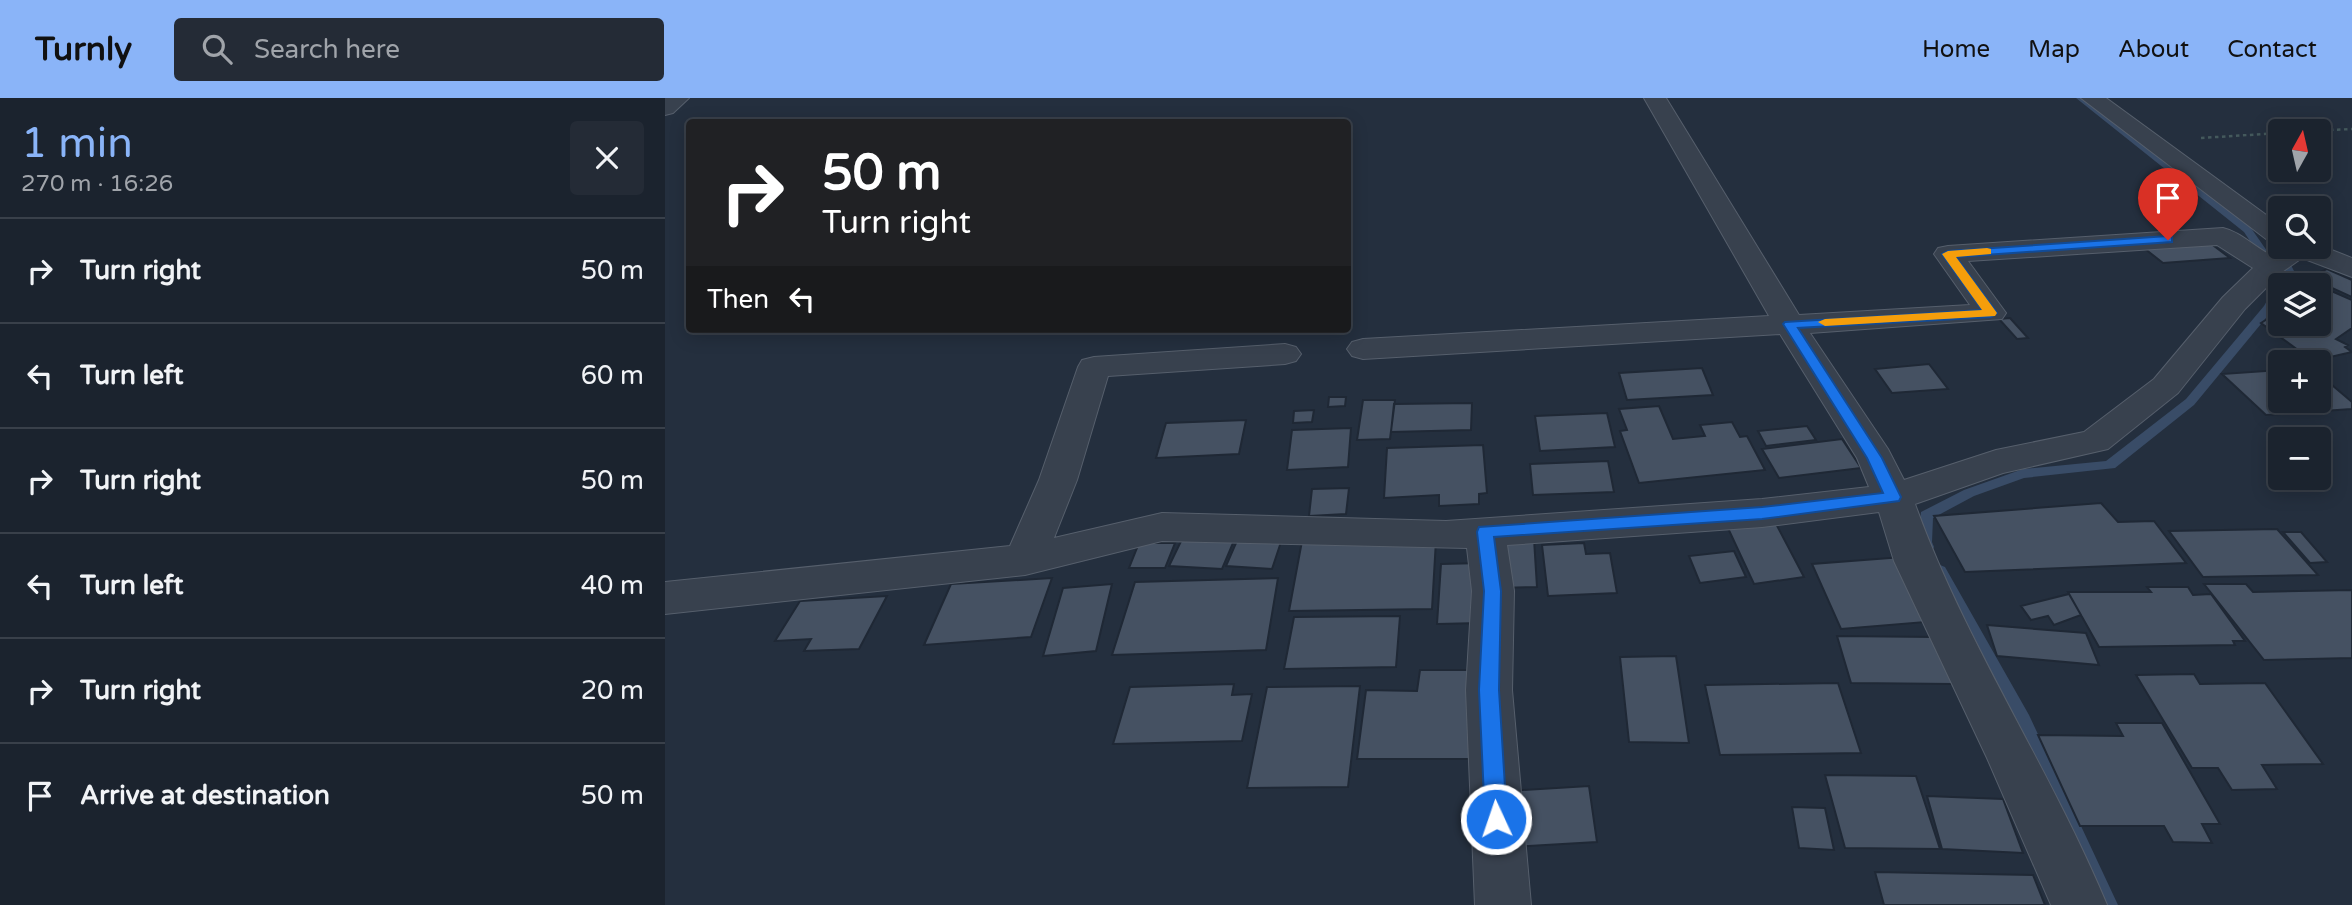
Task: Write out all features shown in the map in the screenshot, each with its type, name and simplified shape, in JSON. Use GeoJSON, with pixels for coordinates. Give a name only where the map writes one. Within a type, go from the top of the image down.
{"type":"FeatureCollection","features":[{"type":"Feature","properties":{"kind":"street"},"geometry":{"type":"LineString","coordinates":[[665,108],[678,98]]}},
{"type":"Feature","properties":{"kind":"street"},"geometry":{"type":"LineString","coordinates":[[1655,98],[1789,324],[1875,458],[1893,497],[1915,561],[2011,757],[2079,905]]}},
{"type":"Feature","properties":{"kind":"street"},"geometry":{"type":"LineString","coordinates":[[2092,98],[2151,140],[2268,236]]}},
{"type":"Feature","properties":{"kind":"street"},"geometry":{"type":"LineString","coordinates":[[1363,349],[1991,313],[1948,254],[2223,236],[2253,257],[2268,253]]}},
{"type":"Feature","properties":{"kind":"street"},"geometry":{"type":"LineString","coordinates":[[665,598],[1025,560],[1162,527],[1446,535],[1762,513],[1893,497],[1996,462],[2095,441],[2166,386],[2234,303],[2275,259]]}},
{"type":"Feature","properties":{"kind":"street"},"geometry":{"type":"LineString","coordinates":[[2320,259],[2352,268]]}},
{"type":"Feature","properties":{"kind":"street"},"geometry":{"type":"LineString","coordinates":[[1025,560],[1058,480],[1094,366],[1285,354]]}},
{"type":"Feature","properties":{"kind":"street"},"geometry":{"type":"LineString","coordinates":[[1485,532],[1493,591],[1489,690],[1503,905]]}},
{"type":"Feature","properties":{"kind":"path"},"geometry":{"type":"LineString","coordinates":[[2331,130],[2352,129]]}},
{"type":"Feature","properties":{"kind":"path"},"geometry":{"type":"LineString","coordinates":[[2151,140],[2268,134]]}},
{"type":"Feature","properties":{"kind":"building"},"geometry":{"type":"Polygon","coordinates":[[[2206,240],[2230,258],[2163,263],[2140,245],[2206,240]]]}},
{"type":"Feature","properties":{"kind":"building"},"geometry":{"type":"Polygon","coordinates":[[[2327,269],[2352,280],[2352,297],[2331,287],[2331,273],[2318,273],[2327,269]]]}},
{"type":"Feature","properties":{"kind":"building"},"geometry":{"type":"Polygon","coordinates":[[[2331,291],[2352,300],[2352,328],[2336,339],[2348,345],[2345,347],[2352,352],[2331,357],[2331,350],[2298,350],[2279,336],[2331,336],[2331,291]]]}},
{"type":"Feature","properties":{"kind":"building"},"geometry":{"type":"Polygon","coordinates":[[[2010,318],[2028,338],[2017,339],[1999,319],[2010,318]]]}},
{"type":"Feature","properties":{"kind":"building"},"geometry":{"type":"Polygon","coordinates":[[[2268,319],[2268,328],[2261,323],[2268,319]]]}},
{"type":"Feature","properties":{"kind":"building"},"geometry":{"type":"Polygon","coordinates":[[[1929,364],[1948,389],[1892,393],[1875,369],[1929,364]]]}},
{"type":"Feature","properties":{"kind":"building"},"geometry":{"type":"Polygon","coordinates":[[[1702,368],[1713,395],[1627,400],[1619,373],[1702,368]]]}},
{"type":"Feature","properties":{"kind":"building"},"geometry":{"type":"Polygon","coordinates":[[[2268,371],[2268,413],[2295,413],[2266,415],[2222,374],[2268,371]]]}},
{"type":"Feature","properties":{"kind":"building"},"geometry":{"type":"Polygon","coordinates":[[[2331,384],[2352,402],[2352,409],[2331,410],[2331,384]]]}},
{"type":"Feature","properties":{"kind":"building"},"geometry":{"type":"Polygon","coordinates":[[[1329,397],[1346,397],[1345,406],[1328,407],[1329,397]]]}},
{"type":"Feature","properties":{"kind":"building"},"geometry":{"type":"Polygon","coordinates":[[[1363,400],[1395,400],[1390,439],[1357,440],[1363,400]]]}},
{"type":"Feature","properties":{"kind":"building"},"geometry":{"type":"Polygon","coordinates":[[[1472,403],[1471,430],[1391,432],[1394,404],[1472,403]]]}},
{"type":"Feature","properties":{"kind":"building"},"geometry":{"type":"Polygon","coordinates":[[[1659,406],[1673,439],[1705,436],[1700,425],[1732,422],[1740,437],[1747,436],[1765,470],[1639,483],[1620,431],[1627,430],[1619,409],[1659,406]]]}},
{"type":"Feature","properties":{"kind":"building"},"geometry":{"type":"Polygon","coordinates":[[[1314,410],[1312,422],[1293,423],[1294,411],[1314,410]]]}},
{"type":"Feature","properties":{"kind":"building"},"geometry":{"type":"Polygon","coordinates":[[[1607,413],[1615,447],[1540,451],[1535,416],[1607,413]]]}},
{"type":"Feature","properties":{"kind":"building"},"geometry":{"type":"Polygon","coordinates":[[[1246,420],[1239,454],[1156,458],[1166,423],[1246,420]]]}},
{"type":"Feature","properties":{"kind":"building"},"geometry":{"type":"Polygon","coordinates":[[[1807,426],[1816,440],[1766,446],[1758,431],[1807,426]]]}},
{"type":"Feature","properties":{"kind":"building"},"geometry":{"type":"Polygon","coordinates":[[[1351,428],[1348,467],[1287,470],[1292,430],[1351,428]]]}},
{"type":"Feature","properties":{"kind":"building"},"geometry":{"type":"Polygon","coordinates":[[[1842,439],[1861,468],[1779,478],[1762,449],[1842,439]]]}},
{"type":"Feature","properties":{"kind":"building"},"geometry":{"type":"Polygon","coordinates":[[[1483,445],[1487,493],[1479,494],[1479,504],[1439,506],[1439,495],[1384,498],[1387,448],[1483,445]]]}},
{"type":"Feature","properties":{"kind":"building"},"geometry":{"type":"Polygon","coordinates":[[[1608,461],[1614,492],[1533,495],[1530,464],[1608,461]]]}},
{"type":"Feature","properties":{"kind":"building"},"geometry":{"type":"Polygon","coordinates":[[[1349,488],[1346,514],[1309,516],[1312,489],[1349,488]]]}},
{"type":"Feature","properties":{"kind":"building"},"geometry":{"type":"Polygon","coordinates":[[[2101,503],[2118,522],[2154,521],[2186,563],[1965,572],[1934,516],[2101,503]]]}},
{"type":"Feature","properties":{"kind":"building"},"geometry":{"type":"Polygon","coordinates":[[[1774,520],[1804,577],[1754,584],[1727,526],[1774,520]]]}},
{"type":"Feature","properties":{"kind":"building"},"geometry":{"type":"Polygon","coordinates":[[[2277,529],[2318,575],[2203,577],[2169,531],[2277,529]]]}},
{"type":"Feature","properties":{"kind":"building"},"geometry":{"type":"Polygon","coordinates":[[[2283,532],[2301,532],[2327,562],[2310,563],[2283,532]]]}},
{"type":"Feature","properties":{"kind":"building"},"geometry":{"type":"Polygon","coordinates":[[[1185,533],[1236,536],[1222,569],[1169,566],[1185,533]]]}},
{"type":"Feature","properties":{"kind":"building"},"geometry":{"type":"Polygon","coordinates":[[[1239,536],[1282,539],[1272,569],[1226,566],[1239,536]]]}},
{"type":"Feature","properties":{"kind":"building"},"geometry":{"type":"Polygon","coordinates":[[[1496,539],[1534,539],[1537,587],[1497,588],[1496,539]]]}},
{"type":"Feature","properties":{"kind":"building"},"geometry":{"type":"Polygon","coordinates":[[[1436,540],[1432,609],[1289,611],[1302,541],[1436,540]]]}},
{"type":"Feature","properties":{"kind":"building"},"geometry":{"type":"Polygon","coordinates":[[[1139,543],[1175,543],[1165,568],[1129,568],[1139,543]]]}},
{"type":"Feature","properties":{"kind":"building"},"geometry":{"type":"Polygon","coordinates":[[[1584,543],[1586,554],[1610,553],[1617,593],[1548,596],[1542,545],[1584,543]]]}},
{"type":"Feature","properties":{"kind":"building"},"geometry":{"type":"Polygon","coordinates":[[[1734,551],[1746,577],[1700,583],[1689,556],[1734,551]]]}},
{"type":"Feature","properties":{"kind":"building"},"geometry":{"type":"Polygon","coordinates":[[[1903,557],[1938,621],[1841,629],[1812,564],[1903,557]]]}},
{"type":"Feature","properties":{"kind":"building"},"geometry":{"type":"Polygon","coordinates":[[[1482,563],[1481,623],[1437,624],[1441,564],[1482,563]]]}},
{"type":"Feature","properties":{"kind":"building"},"geometry":{"type":"Polygon","coordinates":[[[1052,578],[1031,637],[924,645],[951,584],[1052,578]]]}},
{"type":"Feature","properties":{"kind":"building"},"geometry":{"type":"Polygon","coordinates":[[[1278,578],[1266,650],[1112,655],[1135,582],[1278,578]]]}},
{"type":"Feature","properties":{"kind":"building"},"geometry":{"type":"Polygon","coordinates":[[[1112,584],[1096,651],[1043,656],[1063,588],[1112,584]]]}},
{"type":"Feature","properties":{"kind":"building"},"geometry":{"type":"Polygon","coordinates":[[[2204,584],[2246,584],[2253,592],[2352,590],[2352,658],[2264,660],[2204,584]]]}},
{"type":"Feature","properties":{"kind":"building"},"geometry":{"type":"Polygon","coordinates":[[[2147,587],[2188,587],[2193,595],[2211,594],[2245,641],[2233,641],[2235,645],[2099,647],[2068,592],[2151,592],[2147,587]]]}},
{"type":"Feature","properties":{"kind":"building"},"geometry":{"type":"Polygon","coordinates":[[[2069,594],[2081,615],[2054,625],[2048,616],[2031,620],[2021,606],[2069,594]]]}},
{"type":"Feature","properties":{"kind":"building"},"geometry":{"type":"Polygon","coordinates":[[[887,596],[859,649],[804,651],[811,639],[775,641],[800,601],[887,596]]]}},
{"type":"Feature","properties":{"kind":"building"},"geometry":{"type":"Polygon","coordinates":[[[1400,616],[1396,667],[1284,669],[1294,617],[1400,616]]]}},
{"type":"Feature","properties":{"kind":"building"},"geometry":{"type":"Polygon","coordinates":[[[1987,625],[2086,633],[2099,665],[1997,656],[1987,625]]]}},
{"type":"Feature","properties":{"kind":"building"},"geometry":{"type":"Polygon","coordinates":[[[1837,636],[1935,637],[1953,684],[1851,683],[1837,636]]]}},
{"type":"Feature","properties":{"kind":"building"},"geometry":{"type":"Polygon","coordinates":[[[1676,656],[1689,743],[1629,742],[1620,657],[1676,656]]]}},
{"type":"Feature","properties":{"kind":"building"},"geometry":{"type":"Polygon","coordinates":[[[1420,670],[1474,670],[1470,759],[1357,759],[1366,690],[1417,691],[1420,670]]]}},
{"type":"Feature","properties":{"kind":"building"},"geometry":{"type":"Polygon","coordinates":[[[2194,674],[2200,684],[2265,683],[2323,764],[2262,765],[2277,789],[2232,790],[2218,768],[2192,768],[2136,675],[2194,674]]]}},
{"type":"Feature","properties":{"kind":"building"},"geometry":{"type":"Polygon","coordinates":[[[1838,683],[1861,753],[1720,755],[1705,685],[1838,683]]]}},
{"type":"Feature","properties":{"kind":"building"},"geometry":{"type":"Polygon","coordinates":[[[1234,684],[1232,695],[1252,694],[1242,741],[1113,744],[1130,687],[1234,684]]]}},
{"type":"Feature","properties":{"kind":"building"},"geometry":{"type":"Polygon","coordinates":[[[1360,686],[1348,787],[1247,788],[1267,687],[1360,686]]]}},
{"type":"Feature","properties":{"kind":"building"},"geometry":{"type":"Polygon","coordinates":[[[2116,723],[2162,723],[2220,824],[2202,824],[2212,843],[2173,842],[2164,826],[2080,826],[2038,735],[2123,736],[2116,723]]]}},
{"type":"Feature","properties":{"kind":"building"},"geometry":{"type":"Polygon","coordinates":[[[1825,775],[1916,776],[1940,849],[1845,848],[1825,775]]]}},
{"type":"Feature","properties":{"kind":"building"},"geometry":{"type":"Polygon","coordinates":[[[1589,786],[1597,842],[1511,847],[1507,791],[1589,786]]]}},
{"type":"Feature","properties":{"kind":"building"},"geometry":{"type":"Polygon","coordinates":[[[1927,796],[2003,799],[2023,853],[1942,849],[1927,796]]]}},
{"type":"Feature","properties":{"kind":"building"},"geometry":{"type":"Polygon","coordinates":[[[1792,807],[1825,808],[1834,850],[1799,848],[1792,807]]]}},
{"type":"Feature","properties":{"kind":"building"},"geometry":{"type":"Polygon","coordinates":[[[1875,872],[2033,875],[2045,905],[1884,905],[1875,872]]]}},
{"type":"Feature","properties":{"kind":"waterway"},"geometry":{"type":"LineString","coordinates":[[2080,98],[2248,230],[2262,251]]}},
{"type":"Feature","properties":{"kind":"waterway"},"geometry":{"type":"LineString","coordinates":[[2287,267],[2288,273]]}},
{"type":"Feature","properties":{"kind":"waterway"},"geometry":{"type":"LineString","coordinates":[[1927,547],[1926,516],[1969,493],[2023,474],[2110,465],[2190,402],[2268,308]]}},
{"type":"Feature","properties":{"kind":"waterway"},"geometry":{"type":"LineString","coordinates":[[1940,571],[2023,720],[2108,905]]}},
{"type":"Feature","properties":{"kind":"slow traffic"},"geometry":{"type":"LineString","coordinates":[[1825,322],[1991,313],[1948,254],[1987,252]]}},
{"type":"Feature","properties":{"kind":"route"},"geometry":{"type":"LineString","coordinates":[[1496,819],[1489,690],[1493,591],[1485,532],[1762,513],[1893,497],[1875,458],[1789,324],[1991,313],[1948,254],[2168,240]]}}]}
